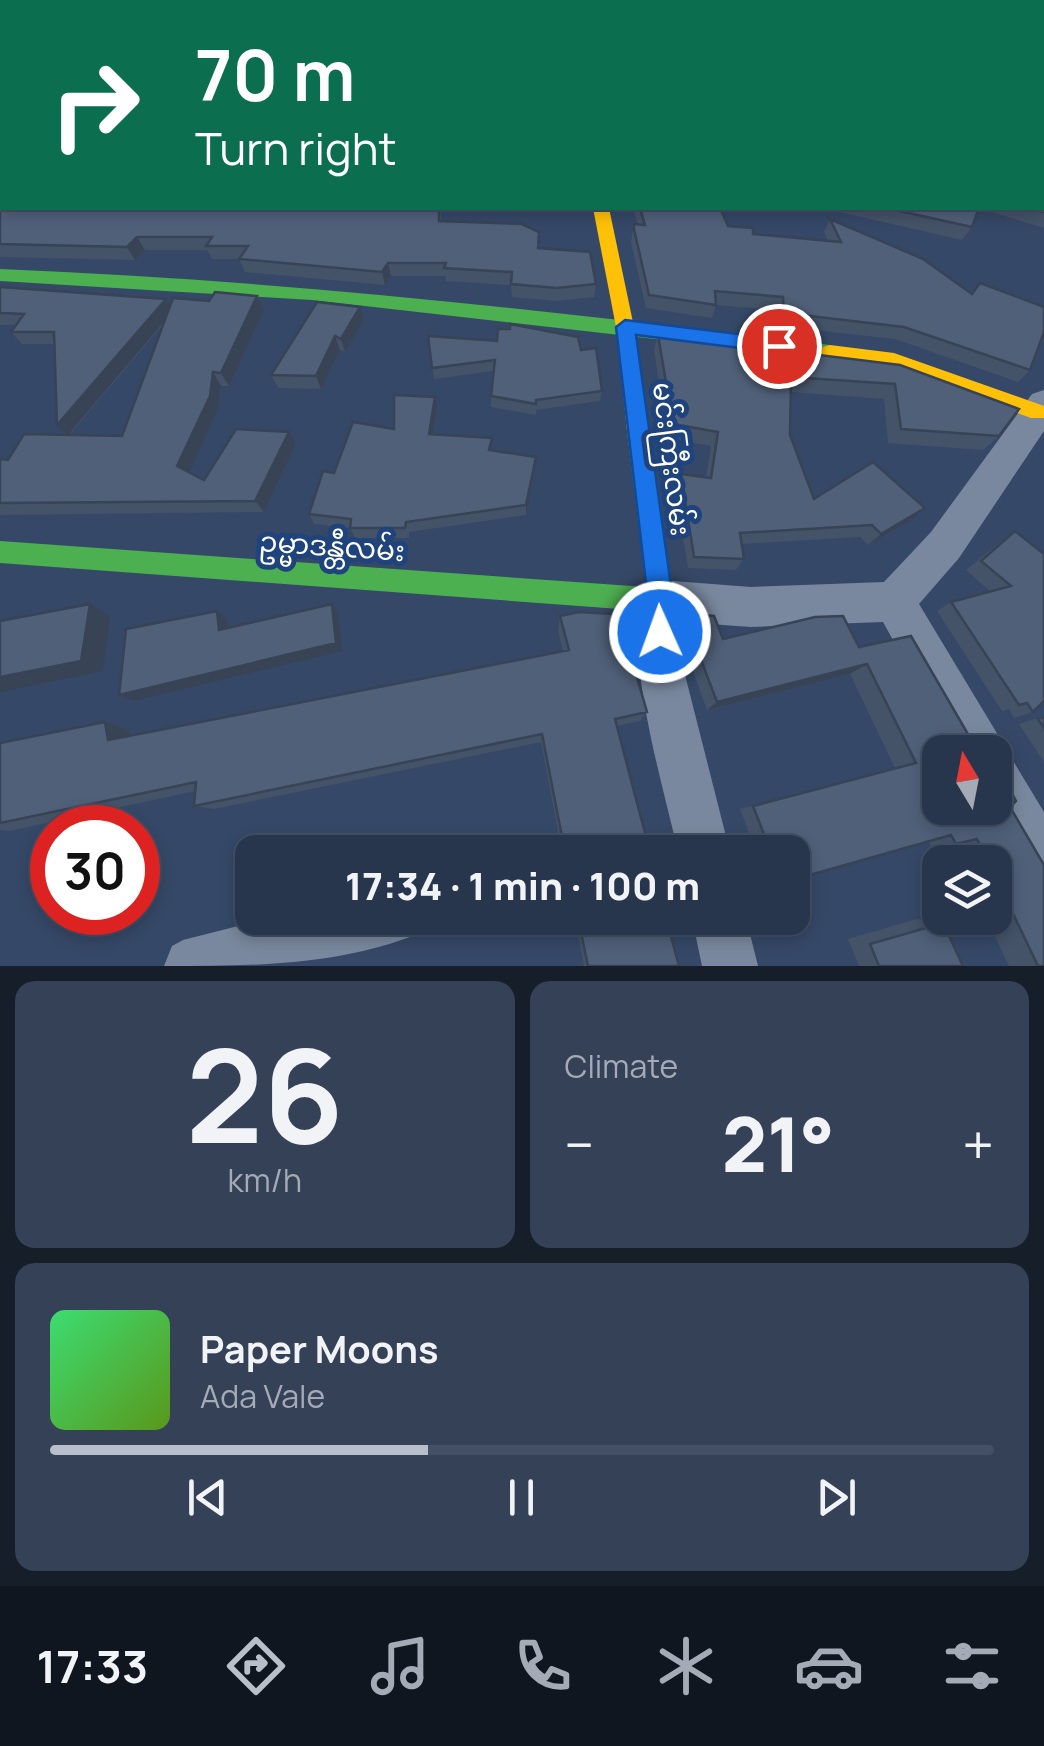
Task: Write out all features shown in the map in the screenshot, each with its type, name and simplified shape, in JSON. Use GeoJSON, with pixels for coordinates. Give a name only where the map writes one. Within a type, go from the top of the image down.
{"type":"FeatureCollection","features":[{"type":"Feature","properties":{"kind":"street","name":"မင်းကြီးလမ်း"},"geometry":{"type":"LineString","coordinates":[[601,210],[625,327],[660,600]]}},
{"type":"Feature","properties":{"kind":"street"},"geometry":{"type":"LineString","coordinates":[[0,275],[135,279],[625,327],[894,360],[1041,408],[944,546],[894,602],[751,607],[660,600],[660,663],[700,835]]}},
{"type":"Feature","properties":{"kind":"street","name":"ဥမ္မာဒန္တီလမ်း"},"geometry":{"type":"LineString","coordinates":[[0,552],[660,600]]}},
{"type":"Feature","properties":{"kind":"street"},"geometry":{"type":"LineString","coordinates":[[894,602],[971,735]]}},
{"type":"Feature","properties":{"kind":"street"},"geometry":{"type":"LineString","coordinates":[[1012,805],[1044,861]]}},
{"type":"Feature","properties":{"kind":"street"},"geometry":{"type":"LineString","coordinates":[[192,966],[321,935]]}},
{"type":"Feature","properties":{"kind":"street"},"geometry":{"type":"LineString","coordinates":[[723,935],[730,966]]}},
{"type":"Feature","properties":{"kind":"building"},"geometry":{"type":"Polygon","coordinates":[[[0,210],[439,210],[439,221],[522,224],[539,232],[538,248],[590,252],[596,284],[557,288],[511,284],[512,272],[444,268],[446,263],[388,263],[382,272],[239,259],[248,246],[206,246],[212,237],[137,237],[127,247],[0,244],[0,210]]]}},
{"type":"Feature","properties":{"kind":"building"},"geometry":{"type":"Polygon","coordinates":[[[641,210],[721,210],[728,226],[753,228],[753,234],[841,242],[830,219],[923,259],[972,294],[980,283],[1044,307],[1044,332],[1030,370],[904,327],[784,313],[783,297],[715,291],[716,305],[649,295],[634,229],[634,224],[645,225],[641,210]]]}},
{"type":"Feature","properties":{"kind":"building"},"geometry":{"type":"Polygon","coordinates":[[[895,210],[978,210],[972,227],[895,210]]]}},
{"type":"Feature","properties":{"kind":"building"},"geometry":{"type":"Polygon","coordinates":[[[0,287],[166,299],[57,425],[54,332],[11,332],[24,314],[0,313],[0,287]]]}},
{"type":"Feature","properties":{"kind":"building"},"geometry":{"type":"Polygon","coordinates":[[[215,292],[257,296],[221,373],[213,372],[210,396],[177,466],[204,480],[236,429],[289,432],[255,501],[0,503],[0,459],[8,460],[24,434],[122,436],[173,298],[209,301],[215,292]]]}},
{"type":"Feature","properties":{"kind":"building"},"geometry":{"type":"Polygon","coordinates":[[[317,302],[360,307],[341,339],[335,336],[316,376],[271,375],[317,302]]]}},
{"type":"Feature","properties":{"kind":"building"},"geometry":{"type":"Polygon","coordinates":[[[510,324],[578,337],[581,350],[596,348],[602,391],[536,400],[536,404],[491,396],[495,360],[432,368],[428,336],[497,341],[498,329],[510,329],[510,324]]]}},
{"type":"Feature","properties":{"kind":"building"},"geometry":{"type":"Polygon","coordinates":[[[658,335],[900,365],[1019,409],[999,436],[901,429],[895,384],[791,377],[790,435],[814,499],[873,462],[925,508],[881,534],[872,525],[740,533],[744,559],[694,557],[681,474],[711,478],[718,432],[673,424],[658,335]]]}},
{"type":"Feature","properties":{"kind":"building"},"geometry":{"type":"Polygon","coordinates":[[[394,395],[435,397],[429,434],[492,438],[489,450],[536,457],[526,505],[406,522],[405,528],[350,528],[351,519],[309,514],[323,471],[334,473],[353,422],[394,429],[394,395]]]}},
{"type":"Feature","properties":{"kind":"building"},"geometry":{"type":"Polygon","coordinates":[[[1015,531],[1044,554],[1044,701],[1033,712],[1027,703],[1019,705],[951,602],[1011,586],[981,561],[1015,531]]]}},
{"type":"Feature","properties":{"kind":"building"},"geometry":{"type":"Polygon","coordinates":[[[90,604],[81,661],[0,677],[0,621],[90,604]]]}},
{"type":"Feature","properties":{"kind":"building"},"geometry":{"type":"Polygon","coordinates":[[[332,604],[336,643],[119,695],[126,629],[217,611],[219,630],[332,604]]]}},
{"type":"Feature","properties":{"kind":"building"},"geometry":{"type":"Polygon","coordinates":[[[579,612],[612,614],[620,640],[626,639],[647,712],[615,719],[646,835],[562,835],[542,734],[194,806],[196,782],[86,805],[30,805],[30,817],[0,823],[0,743],[105,722],[108,740],[569,650],[560,616],[579,612]]]}},
{"type":"Feature","properties":{"kind":"building"},"geometry":{"type":"Polygon","coordinates":[[[693,614],[714,616],[723,639],[815,617],[843,616],[859,647],[911,636],[968,735],[922,735],[922,825],[1012,825],[1012,810],[1044,865],[1044,966],[1038,966],[1012,912],[1012,845],[980,845],[977,839],[956,844],[951,835],[810,875],[810,835],[764,835],[753,806],[916,763],[867,664],[717,702],[694,641],[693,614]]]}},
{"type":"Feature","properties":{"kind":"building"},"geometry":{"type":"Polygon","coordinates":[[[922,929],[922,935],[949,935],[963,966],[879,966],[870,944],[922,929]]]}},
{"type":"Feature","properties":{"kind":"building"},"geometry":{"type":"Polygon","coordinates":[[[582,935],[671,935],[679,966],[588,966],[582,935]]]}},
{"type":"Feature","properties":{"kind":"traffic: fast"},"geometry":{"type":"LineString","coordinates":[[0,275],[312,294],[830,352]]}},
{"type":"Feature","properties":{"kind":"traffic: fast"},"geometry":{"type":"LineString","coordinates":[[0,552],[660,600],[638,431]]}},
{"type":"Feature","properties":{"kind":"traffic: slow"},"geometry":{"type":"LineString","coordinates":[[601,210],[625,327],[638,431]]}},
{"type":"Feature","properties":{"kind":"traffic: slow"},"geometry":{"type":"LineString","coordinates":[[830,352],[894,360],[1038,412]]}},
{"type":"Feature","properties":{"kind":"route"},"geometry":{"type":"LineString","coordinates":[[660,632],[660,600],[625,327],[779,346]]}}]}
